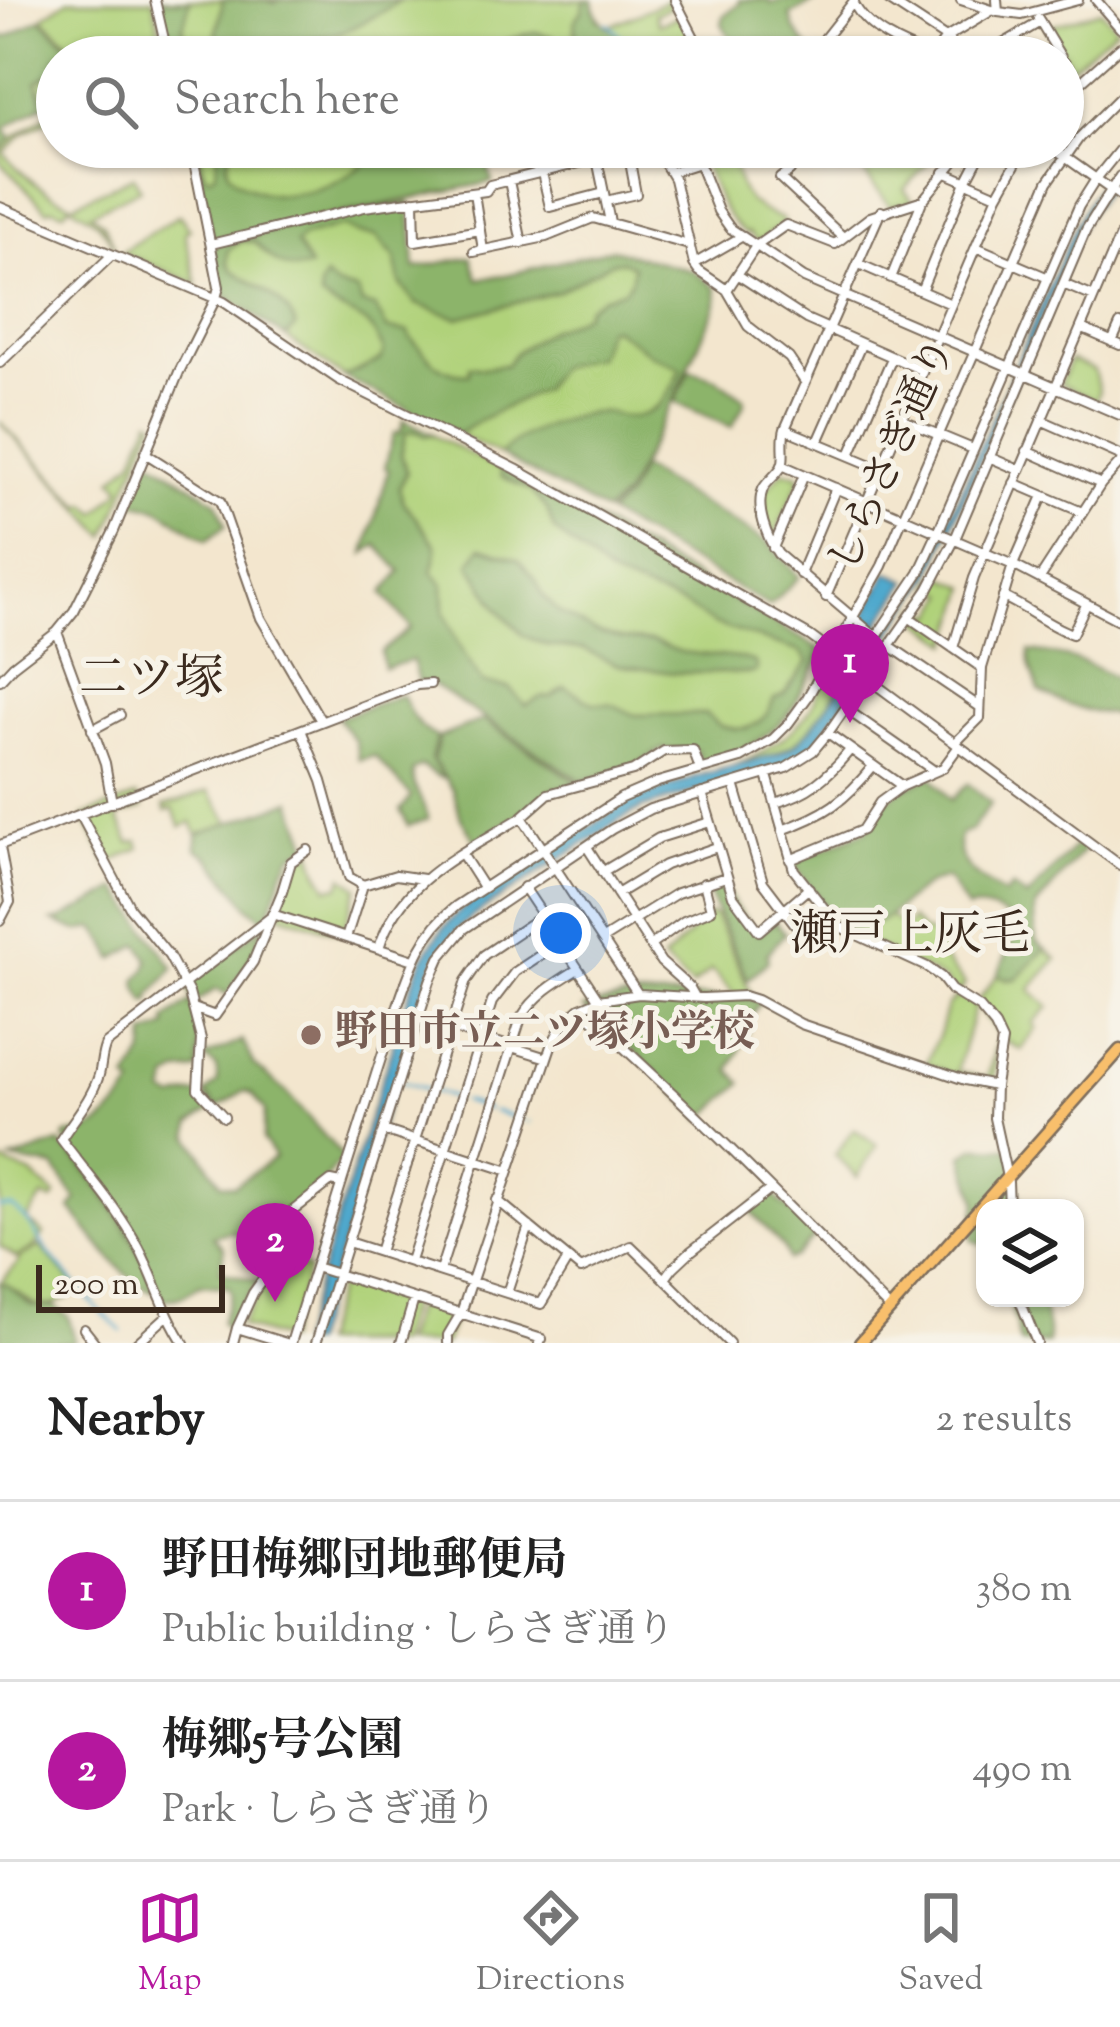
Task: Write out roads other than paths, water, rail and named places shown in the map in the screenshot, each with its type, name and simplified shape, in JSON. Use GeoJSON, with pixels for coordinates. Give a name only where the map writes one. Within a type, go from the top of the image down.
{"type":"FeatureCollection","features":[{"type":"Feature","properties":{"kind":"main road"},"geometry":{"type":"LineString","coordinates":[[860,1343],[1120,1050]]}},
{"type":"Feature","properties":{"kind":"street"},"geometry":{"type":"LineString","coordinates":[[155,0],[163,36]]}},
{"type":"Feature","properties":{"kind":"street"},"geometry":{"type":"LineString","coordinates":[[675,0],[693,36]]}},
{"type":"Feature","properties":{"kind":"street"},"geometry":{"type":"LineString","coordinates":[[888,0],[943,36]]}},
{"type":"Feature","properties":{"kind":"street"},"geometry":{"type":"LineString","coordinates":[[961,0],[1037,18]]}},
{"type":"Feature","properties":{"kind":"street"},"geometry":{"type":"LineString","coordinates":[[995,11],[997,0]]}},
{"type":"Feature","properties":{"kind":"street"},"geometry":{"type":"LineString","coordinates":[[1011,36],[1078,0]]}},
{"type":"Feature","properties":{"kind":"street"},"geometry":{"type":"LineString","coordinates":[[1096,0],[1120,28]]}},
{"type":"Feature","properties":{"kind":"street"},"geometry":{"type":"LineString","coordinates":[[826,36],[854,1],[867,24],[888,36]]}},
{"type":"Feature","properties":{"kind":"street"},"geometry":{"type":"LineString","coordinates":[[950,36],[995,11]]}},
{"type":"Feature","properties":{"kind":"street"},"geometry":{"type":"LineString","coordinates":[[1037,18],[1048,36]]}},
{"type":"Feature","properties":{"kind":"street"},"geometry":{"type":"LineString","coordinates":[[1084,77],[1120,47]]}},
{"type":"Feature","properties":{"kind":"street","name":"しらさぎ通り"},"geometry":{"type":"LineString","coordinates":[[1084,135],[1120,98]]}},
{"type":"Feature","properties":{"kind":"street"},"geometry":{"type":"LineString","coordinates":[[881,211],[785,429],[782,466],[762,491],[761,513],[773,548],[876,637],[919,572],[938,532],[1079,206],[1120,149]]}},
{"type":"Feature","properties":{"kind":"street"},"geometry":{"type":"LineString","coordinates":[[0,680],[57,632],[74,611],[216,298],[219,287],[195,168]]}},
{"type":"Feature","properties":{"kind":"street"},"geometry":{"type":"LineString","coordinates":[[211,244],[333,213],[474,193],[562,168]]}},
{"type":"Feature","properties":{"kind":"street"},"geometry":{"type":"LineString","coordinates":[[599,168],[610,222]]}},
{"type":"Feature","properties":{"kind":"street"},"geometry":{"type":"LineString","coordinates":[[542,173],[550,207],[636,194],[631,168]]}},
{"type":"Feature","properties":{"kind":"street"},"geometry":{"type":"LineString","coordinates":[[667,168],[694,264],[727,290],[748,326],[796,364],[805,383]]}},
{"type":"Feature","properties":{"kind":"street"},"geometry":{"type":"LineString","coordinates":[[671,172],[683,168]]}},
{"type":"Feature","properties":{"kind":"street"},"geometry":{"type":"LineString","coordinates":[[701,168],[721,216],[741,236],[804,278],[1120,415]]}},
{"type":"Feature","properties":{"kind":"street"},"geometry":{"type":"LineString","coordinates":[[787,168],[790,171],[780,178],[842,236]]}},
{"type":"Feature","properties":{"kind":"street"},"geometry":{"type":"LineString","coordinates":[[891,278],[923,200],[948,168]]}},
{"type":"Feature","properties":{"kind":"street"},"geometry":{"type":"LineString","coordinates":[[921,291],[973,168]]}},
{"type":"Feature","properties":{"kind":"street"},"geometry":{"type":"LineString","coordinates":[[826,597],[1013,168]]}},
{"type":"Feature","properties":{"kind":"street","name":"しらさぎ通り"},"geometry":{"type":"LineString","coordinates":[[289,1343],[318,1268],[414,960],[435,924],[483,887],[621,798],[741,758],[773,739],[799,710],[872,586],[1011,262],[1057,168]]}},
{"type":"Feature","properties":{"kind":"street"},"geometry":{"type":"LineString","coordinates":[[1081,168],[1120,196]]}},
{"type":"Feature","properties":{"kind":"street"},"geometry":{"type":"LineString","coordinates":[[944,172],[998,195]]}},
{"type":"Feature","properties":{"kind":"street"},"geometry":{"type":"LineString","coordinates":[[316,1343],[435,968],[450,944],[554,865],[612,829],[650,809],[800,761],[828,733],[910,618],[955,539],[1086,230],[1120,176]]}},
{"type":"Feature","properties":{"kind":"street"},"geometry":{"type":"LineString","coordinates":[[509,181],[522,243]]}},
{"type":"Feature","properties":{"kind":"street"},"geometry":{"type":"LineString","coordinates":[[474,193],[479,252],[550,235],[589,218],[691,246]]}},
{"type":"Feature","properties":{"kind":"street"},"geometry":{"type":"LineString","coordinates":[[414,200],[415,241],[480,230]]}},
{"type":"Feature","properties":{"kind":"street"},"geometry":{"type":"LineString","coordinates":[[727,290],[756,246],[788,224],[835,244],[881,211],[923,200]]}},
{"type":"Feature","properties":{"kind":"street"},"geometry":{"type":"LineString","coordinates":[[0,207],[216,298],[355,389],[550,488],[833,651],[1120,865]]}},
{"type":"Feature","properties":{"kind":"street"},"geometry":{"type":"LineString","coordinates":[[694,264],[741,236]]}},
{"type":"Feature","properties":{"kind":"street"},"geometry":{"type":"LineString","coordinates":[[953,648],[985,552],[1119,239]]}},
{"type":"Feature","properties":{"kind":"street"},"geometry":{"type":"LineString","coordinates":[[976,247],[1047,277]]}},
{"type":"Feature","properties":{"kind":"street"},"geometry":{"type":"LineString","coordinates":[[0,363],[112,255]]}},
{"type":"Feature","properties":{"kind":"street"},"geometry":{"type":"LineString","coordinates":[[859,264],[951,304]]}},
{"type":"Feature","properties":{"kind":"street"},"geometry":{"type":"LineString","coordinates":[[738,275],[806,319],[922,370]]}},
{"type":"Feature","properties":{"kind":"street"},"geometry":{"type":"LineString","coordinates":[[1063,284],[1094,297]]}},
{"type":"Feature","properties":{"kind":"street"},"geometry":{"type":"LineString","coordinates":[[1081,328],[1116,343],[1120,324]]}},
{"type":"Feature","properties":{"kind":"street"},"geometry":{"type":"LineString","coordinates":[[818,442],[861,344]]}},
{"type":"Feature","properties":{"kind":"street"},"geometry":{"type":"LineString","coordinates":[[850,455],[892,357]]}},
{"type":"Feature","properties":{"kind":"street"},"geometry":{"type":"LineString","coordinates":[[902,419],[973,449]]}},
{"type":"Feature","properties":{"kind":"street"},"geometry":{"type":"LineString","coordinates":[[1040,578],[1120,459],[1041,420]]}},
{"type":"Feature","properties":{"kind":"street"},"geometry":{"type":"LineString","coordinates":[[785,429],[881,469]]}},
{"type":"Feature","properties":{"kind":"street"},"geometry":{"type":"LineString","coordinates":[[1027,452],[1101,484]]}},
{"type":"Feature","properties":{"kind":"street"},"geometry":{"type":"LineString","coordinates":[[145,453],[220,501],[261,618],[321,721]]}},
{"type":"Feature","properties":{"kind":"street"},"geometry":{"type":"LineString","coordinates":[[989,457],[1019,470]]}},
{"type":"Feature","properties":{"kind":"street"},"geometry":{"type":"LineString","coordinates":[[782,466],[985,552],[1120,621]]}},
{"type":"Feature","properties":{"kind":"street"},"geometry":{"type":"LineString","coordinates":[[773,548],[804,475]]}},
{"type":"Feature","properties":{"kind":"street"},"geometry":{"type":"LineString","coordinates":[[1014,484],[1082,512]]}},
{"type":"Feature","properties":{"kind":"street"},"geometry":{"type":"LineString","coordinates":[[800,574],[836,488]]}},
{"type":"Feature","properties":{"kind":"street"},"geometry":{"type":"LineString","coordinates":[[790,860],[862,830],[877,806],[902,786],[943,768],[980,718],[982,668],[1013,565],[1043,496]]}},
{"type":"Feature","properties":{"kind":"street"},"geometry":{"type":"LineString","coordinates":[[1003,598],[1072,634],[1086,605]]}},
{"type":"Feature","properties":{"kind":"street"},"geometry":{"type":"LineString","coordinates":[[910,618],[982,668]]}},
{"type":"Feature","properties":{"kind":"street"},"geometry":{"type":"LineString","coordinates":[[57,632],[105,763],[112,802]]}},
{"type":"Feature","properties":{"kind":"street"},"geometry":{"type":"LineString","coordinates":[[890,646],[981,708]]}},
{"type":"Feature","properties":{"kind":"street"},"geometry":{"type":"LineString","coordinates":[[0,920],[10,902],[0,846],[321,721],[430,684]]}},
{"type":"Feature","properties":{"kind":"street"},"geometry":{"type":"LineString","coordinates":[[846,709],[934,771]]}},
{"type":"Feature","properties":{"kind":"street"},"geometry":{"type":"LineString","coordinates":[[92,730],[119,715]]}},
{"type":"Feature","properties":{"kind":"street"},"geometry":{"type":"LineString","coordinates":[[301,730],[322,782],[349,877],[363,885],[396,875],[423,879]]}},
{"type":"Feature","properties":{"kind":"street"},"geometry":{"type":"LineString","coordinates":[[828,733],[902,786]]}},
{"type":"Feature","properties":{"kind":"street"},"geometry":{"type":"LineString","coordinates":[[379,948],[400,903],[423,879],[522,817],[548,794],[633,771],[664,751],[693,750],[700,769]]}},
{"type":"Feature","properties":{"kind":"street"},"geometry":{"type":"LineString","coordinates":[[775,803],[812,788],[850,750]]}},
{"type":"Feature","properties":{"kind":"street"},"geometry":{"type":"LineString","coordinates":[[782,830],[840,802],[873,766]]}},
{"type":"Feature","properties":{"kind":"street"},"geometry":{"type":"LineString","coordinates":[[767,775],[797,875],[838,926],[927,967],[951,990],[980,1007],[1001,1036],[995,1131],[1008,1199]]}},
{"type":"Feature","properties":{"kind":"street"},"geometry":{"type":"LineString","coordinates":[[734,784],[763,882],[795,924]]}},
{"type":"Feature","properties":{"kind":"street"},"geometry":{"type":"LineString","coordinates":[[702,793],[726,877],[739,907],[759,931],[809,888]]}},
{"type":"Feature","properties":{"kind":"street"},"geometry":{"type":"LineString","coordinates":[[80,814],[130,908],[169,956],[184,985],[202,1039],[198,1089],[224,1117]]}},
{"type":"Feature","properties":{"kind":"street"},"geometry":{"type":"LineString","coordinates":[[522,817],[639,994]]}},
{"type":"Feature","properties":{"kind":"street"},"geometry":{"type":"LineString","coordinates":[[602,872],[659,838],[710,822]]}},
{"type":"Feature","properties":{"kind":"street"},"geometry":{"type":"LineString","coordinates":[[587,847],[661,962],[695,996]]}},
{"type":"Feature","properties":{"kind":"street"},"geometry":{"type":"LineString","coordinates":[[617,895],[665,865],[718,848]]}},
{"type":"Feature","properties":{"kind":"street"},"geometry":{"type":"LineString","coordinates":[[194,1008],[215,1016],[253,962],[291,862],[308,850]]}},
{"type":"Feature","properties":{"kind":"street"},"geometry":{"type":"LineString","coordinates":[[462,854],[483,887]]}},
{"type":"Feature","properties":{"kind":"street"},"geometry":{"type":"LineString","coordinates":[[603,939],[676,893],[726,877]]}},
{"type":"Feature","properties":{"kind":"street"},"geometry":{"type":"LineString","coordinates":[[651,945],[684,921],[711,910],[704,883]]}},
{"type":"Feature","properties":{"kind":"street"},"geometry":{"type":"LineString","coordinates":[[346,938],[363,885]]}},
{"type":"Feature","properties":{"kind":"street"},"geometry":{"type":"LineString","coordinates":[[524,887],[599,1000]]}},
{"type":"Feature","properties":{"kind":"street"},"geometry":{"type":"LineString","coordinates":[[184,1343],[118,1213],[61,1139],[91,1094],[106,1044],[272,916]]}},
{"type":"Feature","properties":{"kind":"street"},"geometry":{"type":"LineString","coordinates":[[272,916],[414,960]]}},
{"type":"Feature","properties":{"kind":"street"},"geometry":{"type":"LineString","coordinates":[[379,1252],[466,981],[484,955],[542,916]]}},
{"type":"Feature","properties":{"kind":"street"},"geometry":{"type":"LineString","coordinates":[[410,1262],[492,1002],[515,972],[560,942]]}},
{"type":"Feature","properties":{"kind":"street"},"geometry":{"type":"LineString","coordinates":[[440,1271],[511,1047],[530,1003],[578,968]]}},
{"type":"Feature","properties":{"kind":"street"},"geometry":{"type":"LineString","coordinates":[[448,1343],[547,1058],[559,1031],[580,1008],[639,994],[752,997],[801,1024],[964,1080],[995,1086]]}},
{"type":"Feature","properties":{"kind":"street"},"geometry":{"type":"LineString","coordinates":[[580,1008],[634,1055],[890,1309]]}},
{"type":"Feature","properties":{"kind":"street"},"geometry":{"type":"LineString","coordinates":[[419,1018],[547,1058]]}},
{"type":"Feature","properties":{"kind":"street"},"geometry":{"type":"LineString","coordinates":[[383,1130],[509,1171]]}},
{"type":"Feature","properties":{"kind":"street"},"geometry":{"type":"LineString","coordinates":[[233,1343],[276,1257],[271,1228],[331,1181],[341,1183]]}},
{"type":"Feature","properties":{"kind":"street"},"geometry":{"type":"LineString","coordinates":[[665,1279],[691,1252],[771,1189]]}},
{"type":"Feature","properties":{"kind":"street"},"geometry":{"type":"LineString","coordinates":[[497,1200],[581,1269],[632,1246],[729,1343]]}},
{"type":"Feature","properties":{"kind":"street"},"geometry":{"type":"LineString","coordinates":[[507,1293],[529,1226]]}},
{"type":"Feature","properties":{"kind":"street"},"geometry":{"type":"LineString","coordinates":[[348,1242],[542,1304],[568,1259]]}},
{"type":"Feature","properties":{"kind":"street"},"geometry":{"type":"LineString","coordinates":[[318,1268],[541,1341]]}},
{"type":"Feature","properties":{"kind":"street"},"geometry":{"type":"LineString","coordinates":[[400,1343],[415,1299]]}},
{"type":"Feature","properties":{"kind":"street"},"geometry":{"type":"LineString","coordinates":[[1022,1307],[1037,1343]]}},
{"type":"Feature","properties":{"kind":"street"},"geometry":{"type":"LineString","coordinates":[[139,1342],[168,1315]]}},
{"type":"Feature","properties":{"kind":"street"},"geometry":{"type":"LineString","coordinates":[[237,1328],[256,1339],[289,1343]]}},
{"type":"Feature","properties":{"kind":"street"},"geometry":{"type":"LineString","coordinates":[[84,1329],[95,1343]]}},
{"type":"Feature","properties":{"kind":"water"},"geometry":{"type":"Polygon","coordinates":[[[1120,159],[1082,225],[930,577],[815,743],[786,764],[643,808],[620,820],[473,916],[441,949],[311,1343],[298,1343],[412,985],[435,939],[470,903],[630,801],[778,754],[811,729],[925,574],[1077,222],[1120,159]]]}},
{"type":"Feature","properties":{"kind":"water"},"geometry":{"type":"Polygon","coordinates":[[[888,572],[908,581],[875,630],[862,620],[888,572]]]}},
{"type":"Feature","properties":{"kind":"waterway"},"geometry":{"type":"LineString","coordinates":[[607,23],[621,36]]}},
{"type":"Feature","properties":{"kind":"waterway"},"geometry":{"type":"LineString","coordinates":[[402,1082],[427,1089]]}},
{"type":"Feature","properties":{"kind":"waterway"},"geometry":{"type":"LineString","coordinates":[[433,1091],[456,1099]]}},
{"type":"Feature","properties":{"kind":"waterway"},"geometry":{"type":"LineString","coordinates":[[463,1101],[487,1109]]}},
{"type":"Feature","properties":{"kind":"waterway"},"geometry":{"type":"LineString","coordinates":[[494,1111],[522,1120]]}},
{"type":"Feature","properties":{"kind":"waterway"},"geometry":{"type":"LineString","coordinates":[[0,1207],[12,1207],[26,1219],[50,1255],[122,1331]]}},
{"type":"Feature","properties":{"kind":"place","name":"野田梅郷団地郵便局"},"geometry":{"type":"Point","coordinates":[850,723]}},
{"type":"Feature","properties":{"kind":"place","name":"野田市立二ツ塚小学校"},"geometry":{"type":"Point","coordinates":[311,1035]}},
{"type":"Feature","properties":{"kind":"place","name":"梅郷5号公園"},"geometry":{"type":"Point","coordinates":[275,1302]}},
{"type":"Feature","properties":{"kind":"district","name":"二ツ塚"},"geometry":{"type":"Point","coordinates":[151,681]}},
{"type":"Feature","properties":{"kind":"district","name":"瀬戸上灰毛"},"geometry":{"type":"Point","coordinates":[910,937]}}]}
